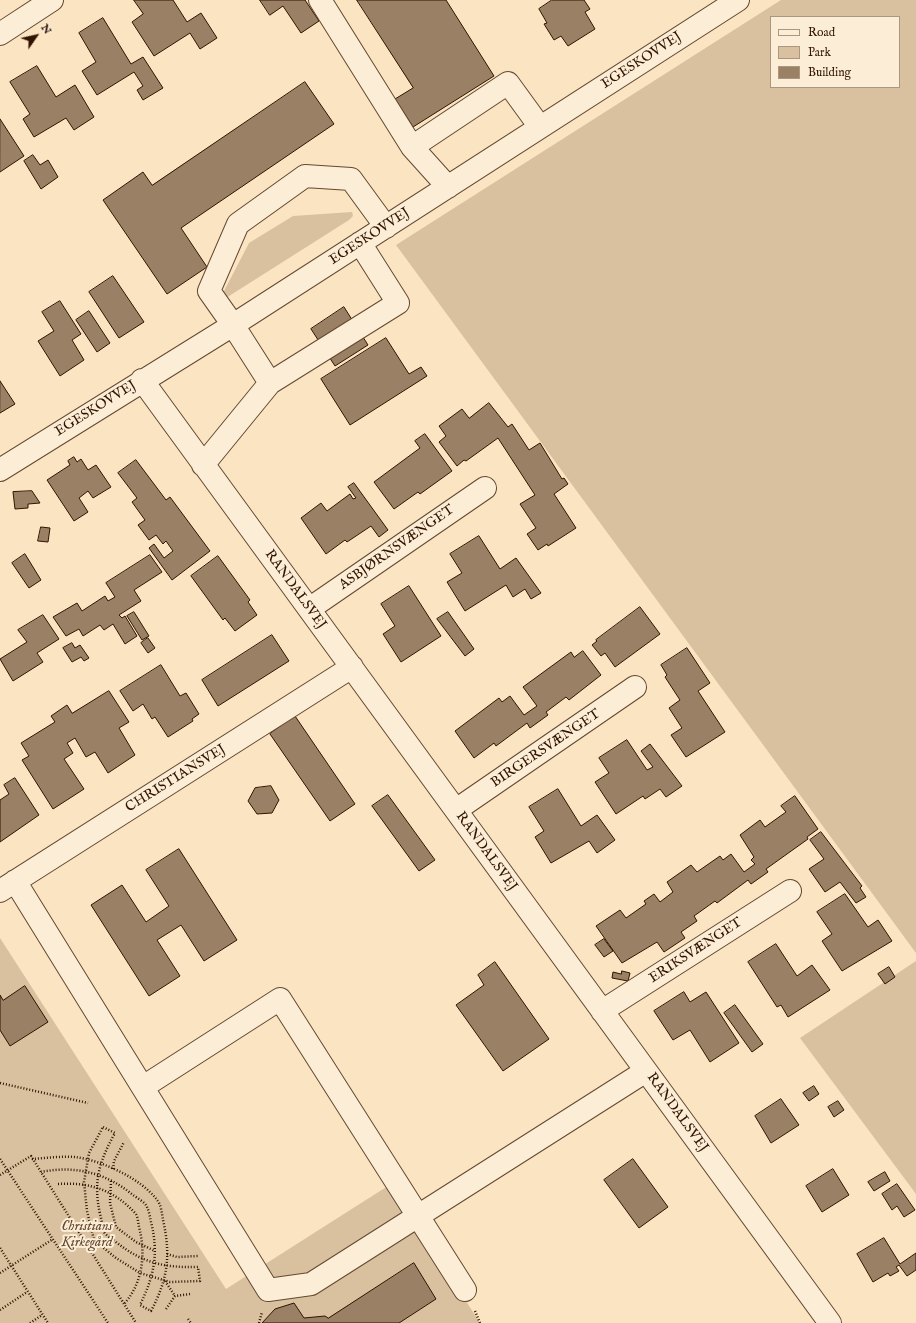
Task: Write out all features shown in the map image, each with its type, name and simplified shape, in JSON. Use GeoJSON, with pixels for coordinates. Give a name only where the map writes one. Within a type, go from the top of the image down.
{"type":"FeatureCollection","features":[{"type":"Feature","properties":{"kind":"street"},"geometry":{"type":"LineString","coordinates":[[0,34],[52,0]]}},
{"type":"Feature","properties":{"kind":"street"},"geometry":{"type":"LineString","coordinates":[[320,0],[412,147],[448,187]]}},
{"type":"Feature","properties":{"kind":"street","name":"EGESKOVVEJ"},"geometry":{"type":"LineString","coordinates":[[0,470],[142,380],[233,325],[738,0]]}},
{"type":"Feature","properties":{"kind":"street"},"geometry":{"type":"LineString","coordinates":[[412,147],[508,83],[540,127]]}},
{"type":"Feature","properties":{"kind":"street"},"geometry":{"type":"LineString","coordinates":[[270,383],[233,325],[208,291],[238,224],[305,176],[351,179],[386,227]]}},
{"type":"Feature","properties":{"kind":"street"},"geometry":{"type":"LineString","coordinates":[[203,465],[270,383],[398,303],[360,243]]}},
{"type":"Feature","properties":{"kind":"street","name":"RANDALSVEJ"},"geometry":{"type":"LineString","coordinates":[[142,380],[830,1323]]}},
{"type":"Feature","properties":{"kind":"street","name":"ASBJØRNSVÆNGET"},"geometry":{"type":"LineString","coordinates":[[309,609],[484,488]]}},
{"type":"Feature","properties":{"kind":"street","name":"CHRISTIANSVEJ"},"geometry":{"type":"LineString","coordinates":[[8,886],[352,667]]}},
{"type":"Feature","properties":{"kind":"street","name":"BIRGERSVÆNGET"},"geometry":{"type":"LineString","coordinates":[[456,810],[635,687]]}},
{"type":"Feature","properties":{"kind":"street"},"geometry":{"type":"LineString","coordinates":[[8,886],[143,1087],[268,1290],[311,1284],[646,1071]]}},
{"type":"Feature","properties":{"kind":"street","name":"ERIKSVÆNGET"},"geometry":{"type":"LineString","coordinates":[[602,1011],[790,891]]}},
{"type":"Feature","properties":{"kind":"street"},"geometry":{"type":"LineString","coordinates":[[143,1087],[280,999],[465,1290]]}},
{"type":"Feature","properties":{"kind":"path"},"geometry":{"type":"LineString","coordinates":[[0,1083],[88,1103]]}},
{"type":"Feature","properties":{"kind":"path"},"geometry":{"type":"LineString","coordinates":[[103,1127],[115,1133],[102,1155],[100,1163],[97,1187],[99,1206],[105,1233],[124,1249],[143,1259],[167,1266],[198,1267],[200,1281],[170,1282],[140,1273],[116,1258],[94,1240],[87,1211],[84,1184],[89,1153],[103,1127]]}},
{"type":"Feature","properties":{"kind":"path"},"geometry":{"type":"LineString","coordinates":[[112,1169],[114,1161],[124,1142]]}},
{"type":"Feature","properties":{"kind":"path"},"geometry":{"type":"LineString","coordinates":[[0,1175],[31,1156],[32,1159],[75,1157],[100,1163],[131,1177],[158,1200],[166,1235],[167,1266],[162,1291],[151,1311],[140,1305],[152,1277],[155,1263],[154,1232],[147,1206],[126,1189],[98,1174],[77,1170],[41,1172]]}},
{"type":"Feature","properties":{"kind":"path"},"geometry":{"type":"LineString","coordinates":[[0,1159],[108,1323]]}},
{"type":"Feature","properties":{"kind":"path"},"geometry":{"type":"LineString","coordinates":[[32,1159],[136,1323]]}},
{"type":"Feature","properties":{"kind":"path"},"geometry":{"type":"LineString","coordinates":[[110,1180],[110,1203],[116,1227],[142,1245],[155,1251]]}},
{"type":"Feature","properties":{"kind":"path"},"geometry":{"type":"LineString","coordinates":[[58,1184],[84,1184],[97,1187],[110,1194],[136,1214],[143,1259],[133,1292],[124,1304]]}},
{"type":"Feature","properties":{"kind":"path"},"geometry":{"type":"LineString","coordinates":[[0,1273],[53,1239]]}},
{"type":"Feature","properties":{"kind":"path"},"geometry":{"type":"LineString","coordinates":[[0,1248],[48,1323]]}},
{"type":"Feature","properties":{"kind":"path"},"geometry":{"type":"LineString","coordinates":[[167,1254],[177,1257],[198,1256]]}},
{"type":"Feature","properties":{"kind":"path"},"geometry":{"type":"LineString","coordinates":[[164,1280],[175,1296]]}},
{"type":"Feature","properties":{"kind":"path"},"geometry":{"type":"LineString","coordinates":[[0,1310],[28,1292]]}},
{"type":"Feature","properties":{"kind":"path"},"geometry":{"type":"LineString","coordinates":[[166,1309],[175,1296],[190,1294]]}},
{"type":"Feature","properties":{"kind":"path"},"geometry":{"type":"LineString","coordinates":[[30,1323],[42,1315]]}},
{"type":"Feature","properties":{"kind":"path"},"geometry":{"type":"LineString","coordinates":[[188,1319],[191,1323]]}},
{"type":"Feature","properties":{"kind":"green space"},"geometry":{"type":"Polygon","coordinates":[[[781,0],[916,0],[916,953],[396,245],[781,0]]]}},
{"type":"Feature","properties":{"kind":"green space"},"geometry":{"type":"Polygon","coordinates":[[[352,212],[353,216],[349,220],[226,298],[223,293],[249,243],[293,216],[352,212]]]}},
{"type":"Feature","properties":{"kind":"green space","name":"Christians Kirkegård"},"geometry":{"type":"Polygon","coordinates":[[[0,938],[226,1289],[391,1184],[480,1323],[0,1323],[0,938]]]}},
{"type":"Feature","properties":{"kind":"green space"},"geometry":{"type":"Polygon","coordinates":[[[916,961],[916,1194],[800,1038],[916,961]]]}},
{"type":"Feature","properties":{"kind":"building"},"geometry":{"type":"Polygon","coordinates":[[[134,0],[173,0],[187,22],[201,13],[217,38],[200,49],[190,33],[154,56],[132,22],[143,14],[134,0]]]}},
{"type":"Feature","properties":{"kind":"building"},"geometry":{"type":"Polygon","coordinates":[[[260,0],[305,0],[319,21],[301,33],[283,6],[270,15],[260,0]]]}},
{"type":"Feature","properties":{"kind":"building"},"geometry":{"type":"Polygon","coordinates":[[[357,0],[446,0],[494,76],[413,127],[395,99],[413,88],[357,0]]]}},
{"type":"Feature","properties":{"kind":"building"},"geometry":{"type":"Polygon","coordinates":[[[552,0],[584,0],[590,9],[585,12],[595,29],[568,46],[561,36],[554,40],[544,24],[547,23],[539,9],[552,0]]]}},
{"type":"Feature","properties":{"kind":"building"},"geometry":{"type":"Polygon","coordinates":[[[103,18],[131,64],[143,57],[163,88],[143,100],[137,90],[143,86],[134,72],[97,95],[82,71],[96,62],[79,33],[103,18]]]}},
{"type":"Feature","properties":{"kind":"building"},"geometry":{"type":"Polygon","coordinates":[[[37,66],[56,97],[75,85],[94,117],[74,130],[66,118],[34,137],[23,119],[30,114],[10,82],[37,66]]]}},
{"type":"Feature","properties":{"kind":"building"},"geometry":{"type":"Polygon","coordinates":[[[305,82],[334,124],[181,228],[207,267],[167,294],[103,200],[143,172],[152,185],[305,82]]]}},
{"type":"Feature","properties":{"kind":"building"},"geometry":{"type":"Polygon","coordinates":[[[0,119],[24,156],[0,172],[0,119]]]}},
{"type":"Feature","properties":{"kind":"building"},"geometry":{"type":"Polygon","coordinates":[[[33,155],[40,165],[48,160],[58,177],[41,189],[24,161],[33,155]]]}},
{"type":"Feature","properties":{"kind":"building"},"geometry":{"type":"Polygon","coordinates":[[[113,276],[144,322],[119,338],[89,292],[113,276]]]}},
{"type":"Feature","properties":{"kind":"building"},"geometry":{"type":"Polygon","coordinates":[[[60,301],[81,334],[72,340],[84,360],[60,376],[38,341],[54,331],[42,312],[60,301]]]}},
{"type":"Feature","properties":{"kind":"building"},"geometry":{"type":"Polygon","coordinates":[[[344,307],[368,345],[335,366],[311,329],[344,307]]]}},
{"type":"Feature","properties":{"kind":"building"},"geometry":{"type":"Polygon","coordinates":[[[89,311],[110,343],[97,352],[76,320],[89,311]]]}},
{"type":"Feature","properties":{"kind":"building"},"geometry":{"type":"Polygon","coordinates":[[[386,338],[409,374],[421,367],[427,376],[350,425],[321,379],[386,338]]]}},
{"type":"Feature","properties":{"kind":"building"},"geometry":{"type":"Polygon","coordinates":[[[0,381],[15,404],[0,413],[0,381]]]}},
{"type":"Feature","properties":{"kind":"building"},"geometry":{"type":"Polygon","coordinates":[[[489,403],[508,427],[512,424],[529,450],[540,443],[562,479],[564,478],[568,484],[554,494],[576,528],[548,546],[547,544],[538,550],[527,534],[536,528],[520,504],[535,495],[498,438],[457,466],[439,442],[446,436],[439,426],[462,409],[469,418],[489,403]]]}},
{"type":"Feature","properties":{"kind":"building"},"geometry":{"type":"Polygon","coordinates":[[[425,434],[452,471],[420,494],[418,492],[394,509],[374,482],[420,448],[415,441],[425,434]]]}},
{"type":"Feature","properties":{"kind":"building"},"geometry":{"type":"Polygon","coordinates":[[[74,457],[77,462],[81,459],[88,470],[96,465],[111,487],[93,498],[88,491],[79,498],[88,512],[74,521],[47,480],[70,465],[68,461],[74,457]]]}},
{"type":"Feature","properties":{"kind":"building"},"geometry":{"type":"Polygon","coordinates":[[[136,460],[166,500],[170,497],[210,551],[172,580],[149,548],[154,544],[164,558],[173,551],[166,541],[163,544],[156,535],[149,540],[138,525],[145,520],[132,502],[137,498],[118,473],[136,460]]]}},
{"type":"Feature","properties":{"kind":"building"},"geometry":{"type":"Polygon","coordinates":[[[354,483],[388,530],[379,537],[371,526],[347,542],[345,540],[326,554],[301,518],[321,503],[327,511],[350,494],[353,499],[356,498],[348,487],[354,483]]]}},
{"type":"Feature","properties":{"kind":"building"},"geometry":{"type":"Polygon","coordinates":[[[32,491],[40,503],[28,504],[28,508],[15,509],[13,492],[32,491]]]}},
{"type":"Feature","properties":{"kind":"building"},"geometry":{"type":"Polygon","coordinates":[[[41,527],[50,528],[48,542],[38,541],[41,527]]]}},
{"type":"Feature","properties":{"kind":"building"},"geometry":{"type":"Polygon","coordinates":[[[479,536],[500,569],[516,558],[541,593],[531,599],[525,589],[513,597],[506,585],[465,611],[447,582],[462,573],[450,554],[479,536]]]}},
{"type":"Feature","properties":{"kind":"building"},"geometry":{"type":"Polygon","coordinates":[[[25,554],[41,580],[29,588],[12,563],[25,554]]]}},
{"type":"Feature","properties":{"kind":"building"},"geometry":{"type":"Polygon","coordinates":[[[150,555],[162,572],[134,590],[141,601],[119,615],[122,618],[125,616],[137,636],[125,644],[113,624],[104,630],[100,625],[83,636],[79,629],[66,636],[53,617],[77,603],[82,611],[105,596],[108,601],[115,597],[106,583],[150,555]]]}},
{"type":"Feature","properties":{"kind":"building"},"geometry":{"type":"Polygon","coordinates":[[[218,556],[250,600],[248,602],[257,615],[235,631],[225,618],[223,620],[191,576],[218,556]]]}},
{"type":"Feature","properties":{"kind":"building"},"geometry":{"type":"Polygon","coordinates":[[[409,586],[441,636],[401,662],[383,634],[395,626],[381,604],[409,586]]]}},
{"type":"Feature","properties":{"kind":"building"},"geometry":{"type":"Polygon","coordinates":[[[640,607],[660,634],[615,667],[605,653],[601,656],[592,645],[597,641],[596,640],[640,607]]]}},
{"type":"Feature","properties":{"kind":"building"},"geometry":{"type":"Polygon","coordinates":[[[134,612],[149,636],[142,640],[127,616],[134,612]]]}},
{"type":"Feature","properties":{"kind":"building"},"geometry":{"type":"Polygon","coordinates":[[[448,612],[474,649],[465,656],[437,619],[448,612]]]}},
{"type":"Feature","properties":{"kind":"building"},"geometry":{"type":"Polygon","coordinates":[[[43,615],[59,639],[37,653],[43,662],[13,681],[0,659],[27,642],[18,630],[43,615]]]}},
{"type":"Feature","properties":{"kind":"building"},"geometry":{"type":"Polygon","coordinates":[[[272,635],[289,661],[218,706],[202,680],[272,635]]]}},
{"type":"Feature","properties":{"kind":"building"},"geometry":{"type":"Polygon","coordinates":[[[148,638],[155,648],[148,653],[141,643],[148,638]]]}},
{"type":"Feature","properties":{"kind":"building"},"geometry":{"type":"Polygon","coordinates":[[[72,643],[75,648],[80,645],[89,658],[84,661],[81,657],[72,662],[63,648],[72,643]]]}},
{"type":"Feature","properties":{"kind":"building"},"geometry":{"type":"Polygon","coordinates":[[[687,648],[710,683],[698,691],[725,732],[686,757],[671,735],[682,728],[669,708],[680,700],[665,677],[667,675],[661,665],[687,648]]]}},
{"type":"Feature","properties":{"kind":"building"},"geometry":{"type":"Polygon","coordinates":[[[583,651],[601,675],[569,700],[566,697],[546,712],[548,715],[530,728],[527,723],[496,746],[494,743],[474,758],[455,731],[499,698],[502,702],[510,696],[524,715],[537,706],[523,687],[571,652],[574,657],[583,651]]]}},
{"type":"Feature","properties":{"kind":"building"},"geometry":{"type":"Polygon","coordinates":[[[161,665],[180,696],[186,693],[199,714],[192,719],[193,721],[168,737],[155,717],[152,719],[143,704],[133,711],[120,691],[161,665]]]}},
{"type":"Feature","properties":{"kind":"building"},"geometry":{"type":"Polygon","coordinates":[[[109,691],[129,722],[119,728],[135,755],[108,773],[95,752],[86,757],[75,738],[67,743],[73,753],[64,759],[84,789],[53,809],[22,760],[29,756],[21,743],[55,722],[51,716],[67,705],[72,713],[109,691]]]}},
{"type":"Feature","properties":{"kind":"building"},"geometry":{"type":"Polygon","coordinates":[[[295,716],[355,804],[330,821],[270,734],[295,716]]]}},
{"type":"Feature","properties":{"kind":"building"},"geometry":{"type":"Polygon","coordinates":[[[627,740],[647,770],[653,767],[641,751],[650,744],[682,786],[666,797],[660,789],[645,799],[643,796],[616,814],[595,782],[609,773],[599,758],[627,740]]]}},
{"type":"Feature","properties":{"kind":"building"},"geometry":{"type":"Polygon","coordinates":[[[15,778],[39,815],[0,842],[0,800],[9,794],[4,785],[15,778]]]}},
{"type":"Feature","properties":{"kind":"building"},"geometry":{"type":"Polygon","coordinates":[[[271,786],[279,800],[272,813],[257,814],[248,801],[255,788],[271,786]]]}},
{"type":"Feature","properties":{"kind":"building"},"geometry":{"type":"Polygon","coordinates":[[[558,789],[581,826],[597,815],[615,840],[597,853],[589,841],[551,863],[535,837],[544,831],[529,807],[558,789]]]}},
{"type":"Feature","properties":{"kind":"building"},"geometry":{"type":"Polygon","coordinates":[[[388,795],[435,860],[419,871],[372,806],[388,795]]]}},
{"type":"Feature","properties":{"kind":"building"},"geometry":{"type":"Polygon","coordinates":[[[795,796],[818,829],[807,837],[808,839],[766,869],[768,872],[751,884],[748,880],[717,903],[715,901],[694,916],[697,921],[681,932],[685,938],[664,952],[657,942],[622,963],[596,926],[620,910],[626,918],[646,904],[644,901],[654,894],[660,902],[673,892],[667,882],[691,865],[697,872],[720,856],[723,860],[731,854],[744,872],[755,864],[751,860],[754,857],[740,835],[760,820],[765,827],[786,812],[781,806],[795,796]]]}},
{"type":"Feature","properties":{"kind":"building"},"geometry":{"type":"Polygon","coordinates":[[[821,832],[862,886],[860,888],[866,897],[856,903],[840,882],[825,892],[809,869],[824,859],[810,840],[821,832]]]}},
{"type":"Feature","properties":{"kind":"building"},"geometry":{"type":"Polygon","coordinates":[[[179,849],[237,940],[204,961],[181,925],[157,940],[180,976],[149,996],[91,905],[122,885],[146,922],[169,906],[146,870],[179,849]]]}},
{"type":"Feature","properties":{"kind":"building"},"geometry":{"type":"Polygon","coordinates":[[[845,894],[868,927],[878,920],[892,941],[842,971],[822,941],[832,934],[817,912],[845,894]]]}},
{"type":"Feature","properties":{"kind":"building"},"geometry":{"type":"Polygon","coordinates":[[[604,939],[613,951],[604,957],[595,945],[604,939]]]}},
{"type":"Feature","properties":{"kind":"building"},"geometry":{"type":"Polygon","coordinates":[[[776,944],[797,976],[812,965],[830,990],[788,1017],[781,1005],[777,1007],[748,962],[776,944]]]}},
{"type":"Feature","properties":{"kind":"building"},"geometry":{"type":"Polygon","coordinates":[[[495,962],[549,1039],[503,1071],[456,1005],[484,985],[478,975],[495,962]]]}},
{"type":"Feature","properties":{"kind":"building"},"geometry":{"type":"Polygon","coordinates":[[[889,967],[895,977],[885,984],[878,974],[889,967]]]}},
{"type":"Feature","properties":{"kind":"building"},"geometry":{"type":"Polygon","coordinates":[[[622,971],[630,973],[628,981],[612,978],[613,972],[621,974],[622,971]]]}},
{"type":"Feature","properties":{"kind":"building"},"geometry":{"type":"Polygon","coordinates":[[[25,986],[48,1022],[10,1046],[0,1030],[0,995],[3,1000],[25,986]]]}},
{"type":"Feature","properties":{"kind":"building"},"geometry":{"type":"Polygon","coordinates":[[[684,992],[690,1002],[706,992],[739,1043],[710,1062],[690,1030],[673,1040],[654,1011],[684,992]]]}},
{"type":"Feature","properties":{"kind":"building"},"geometry":{"type":"Polygon","coordinates":[[[735,1005],[763,1044],[752,1052],[724,1013],[735,1005]]]}},
{"type":"Feature","properties":{"kind":"building"},"geometry":{"type":"Polygon","coordinates":[[[814,1086],[819,1094],[809,1101],[803,1093],[814,1086]]]}},
{"type":"Feature","properties":{"kind":"building"},"geometry":{"type":"Polygon","coordinates":[[[781,1099],[799,1125],[771,1143],[755,1116],[781,1099]]]}},
{"type":"Feature","properties":{"kind":"building"},"geometry":{"type":"Polygon","coordinates":[[[838,1101],[844,1110],[834,1117],[828,1107],[838,1101]]]}},
{"type":"Feature","properties":{"kind":"building"},"geometry":{"type":"Polygon","coordinates":[[[633,1159],[668,1207],[639,1228],[604,1180],[633,1159]]]}},
{"type":"Feature","properties":{"kind":"building"},"geometry":{"type":"Polygon","coordinates":[[[833,1169],[849,1195],[822,1212],[806,1186],[833,1169]]]}},
{"type":"Feature","properties":{"kind":"building"},"geometry":{"type":"Polygon","coordinates":[[[885,1172],[890,1181],[874,1191],[868,1182],[885,1172]]]}},
{"type":"Feature","properties":{"kind":"building"},"geometry":{"type":"Polygon","coordinates":[[[897,1184],[915,1210],[904,1217],[897,1206],[892,1210],[882,1194],[897,1184]]]}},
{"type":"Feature","properties":{"kind":"building"},"geometry":{"type":"Polygon","coordinates":[[[884,1238],[900,1264],[916,1253],[916,1270],[907,1276],[899,1265],[896,1267],[899,1271],[890,1276],[888,1273],[873,1282],[857,1254],[884,1238]]]}},
{"type":"Feature","properties":{"kind":"building"},"geometry":{"type":"Polygon","coordinates":[[[414,1263],[436,1299],[399,1323],[262,1323],[275,1309],[294,1303],[304,1318],[325,1316],[328,1318],[414,1263]]]}}]}
